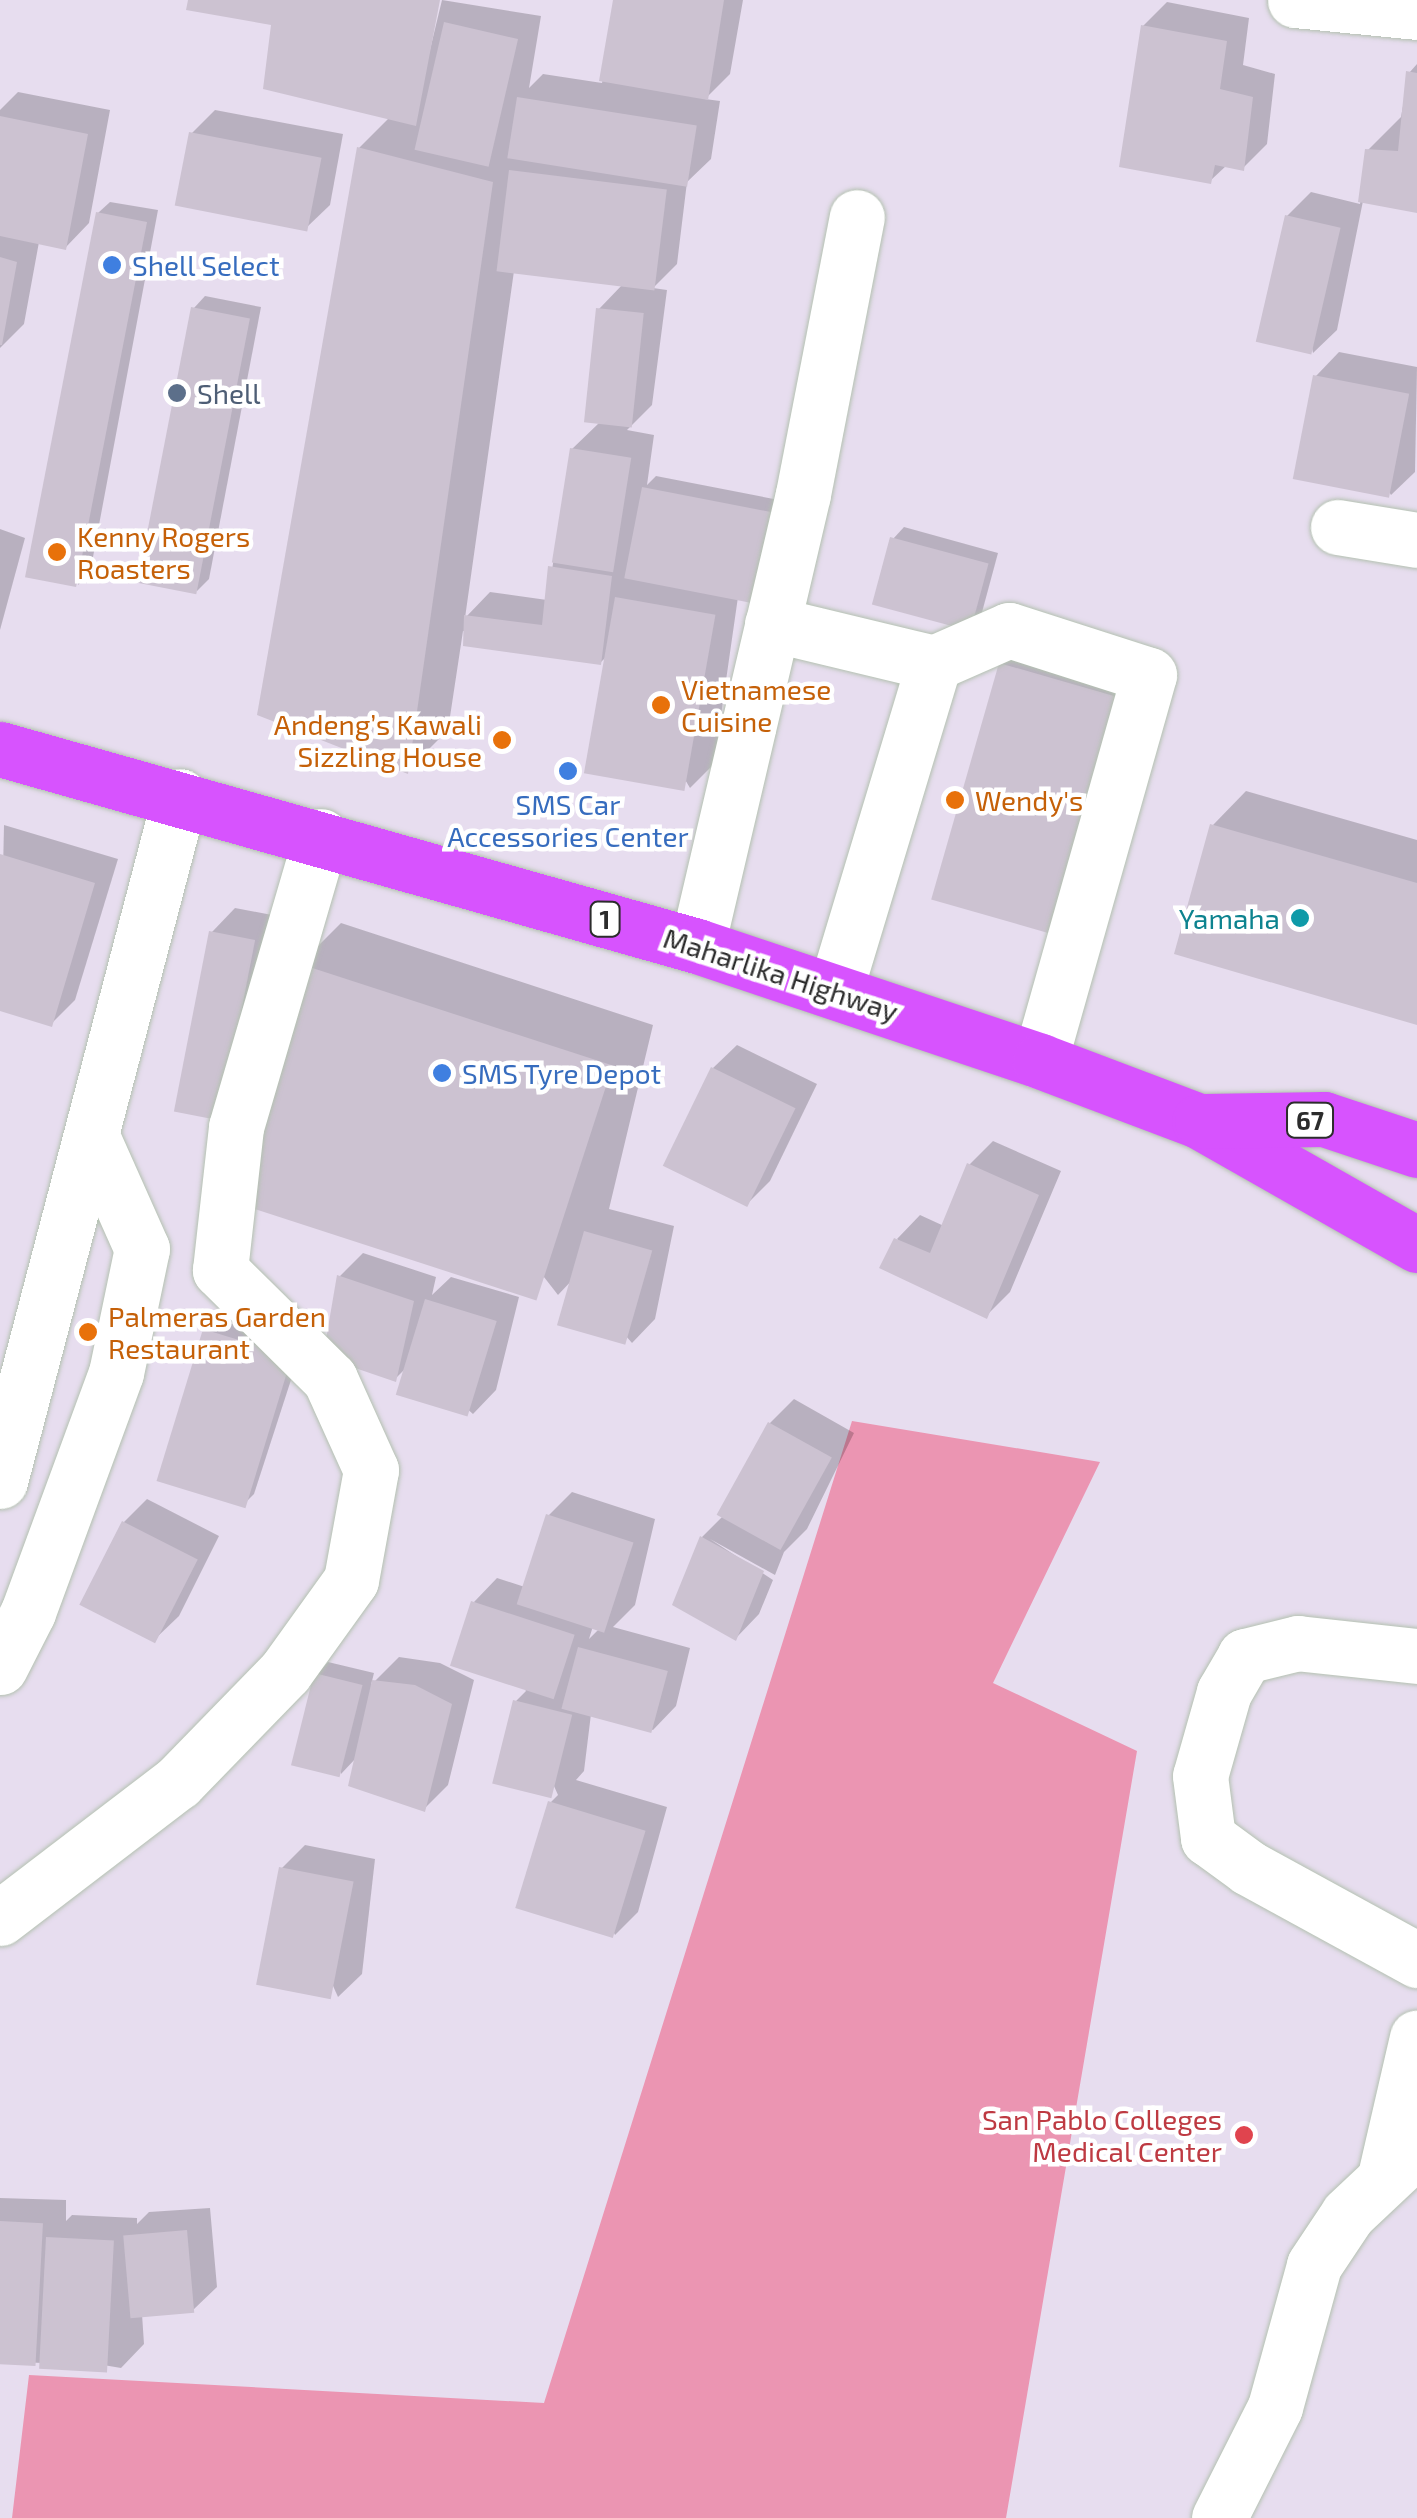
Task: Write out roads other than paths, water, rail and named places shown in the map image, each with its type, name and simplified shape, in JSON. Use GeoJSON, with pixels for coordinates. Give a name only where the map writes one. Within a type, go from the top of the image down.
{"type":"FeatureCollection","features":[{"type":"Feature","properties":{"kind":"main road","name":"Maharlika Highway"},"geometry":{"type":"LineString","coordinates":[[0,749],[180,796],[697,946],[1040,1061],[1199,1121],[1417,1245]]}},
{"type":"Feature","properties":{"kind":"main road","name":"67"},"geometry":{"type":"LineString","coordinates":[[1199,1121],[1324,1120],[1417,1150]]}},
{"type":"Feature","properties":{"kind":"street"},"geometry":{"type":"LineString","coordinates":[[1295,0],[1417,12]]}},
{"type":"Feature","properties":{"kind":"street"},"geometry":{"type":"LineString","coordinates":[[697,946],[772,624],[857,217]]}},
{"type":"Feature","properties":{"kind":"street"},"geometry":{"type":"LineString","coordinates":[[1338,527],[1417,540]]}},
{"type":"Feature","properties":{"kind":"street"},"geometry":{"type":"LineString","coordinates":[[772,624],[934,663],[1010,630],[1148,675],[1040,1061]]}},
{"type":"Feature","properties":{"kind":"street"},"geometry":{"type":"LineString","coordinates":[[835,990],[934,663]]}},
{"type":"Feature","properties":{"kind":"street"},"geometry":{"type":"LineString","coordinates":[[0,1482],[4,1447],[94,1142],[180,796]]}},
{"type":"Feature","properties":{"kind":"street"},"geometry":{"type":"LineString","coordinates":[[0,1918],[178,1782],[286,1672],[351,1580],[370,1470],[330,1380],[220,1270],[236,1127],[321,836]]}},
{"type":"Feature","properties":{"kind":"street"},"geometry":{"type":"LineString","coordinates":[[0,1667],[28,1612],[116,1373],[142,1249],[94,1142]]}},
{"type":"Feature","properties":{"kind":"street"},"geometry":{"type":"LineString","coordinates":[[1417,1656],[1298,1644],[1245,1656],[1224,1692],[1200,1776],[1208,1838],[1249,1868],[1417,1960]]}},
{"type":"Feature","properties":{"kind":"street"},"geometry":{"type":"LineString","coordinates":[[1219,2518],[1275,2407],[1314,2265],[1401,2161],[1417,2038]]}},
{"type":"Feature","properties":{"kind":"place","name":"Shell Select"},"geometry":{"type":"Point","coordinates":[112,265]}},
{"type":"Feature","properties":{"kind":"place","name":"Shell"},"geometry":{"type":"Point","coordinates":[177,393]}},
{"type":"Feature","properties":{"kind":"place","name":"Kenny Rogers Roasters"},"geometry":{"type":"Point","coordinates":[57,552]}},
{"type":"Feature","properties":{"kind":"place","name":"Vietnamese Cuisine"},"geometry":{"type":"Point","coordinates":[661,705]}},
{"type":"Feature","properties":{"kind":"place","name":"Andeng’s Kawali Sizzling House"},"geometry":{"type":"Point","coordinates":[502,740]}},
{"type":"Feature","properties":{"kind":"place","name":"SMS Car Accessories Center"},"geometry":{"type":"Point","coordinates":[568,771]}},
{"type":"Feature","properties":{"kind":"place","name":"Wendy's"},"geometry":{"type":"Point","coordinates":[955,800]}},
{"type":"Feature","properties":{"kind":"place","name":"Yamaha"},"geometry":{"type":"Point","coordinates":[1300,918]}},
{"type":"Feature","properties":{"kind":"place","name":"SMS Tyre Depot"},"geometry":{"type":"Point","coordinates":[442,1073]}},
{"type":"Feature","properties":{"kind":"place","name":"Palmeras Garden Restaurant"},"geometry":{"type":"Point","coordinates":[88,1332]}},
{"type":"Feature","properties":{"kind":"place","name":"San Pablo Colleges Medical Center"},"geometry":{"type":"Point","coordinates":[1244,2135]}}]}
